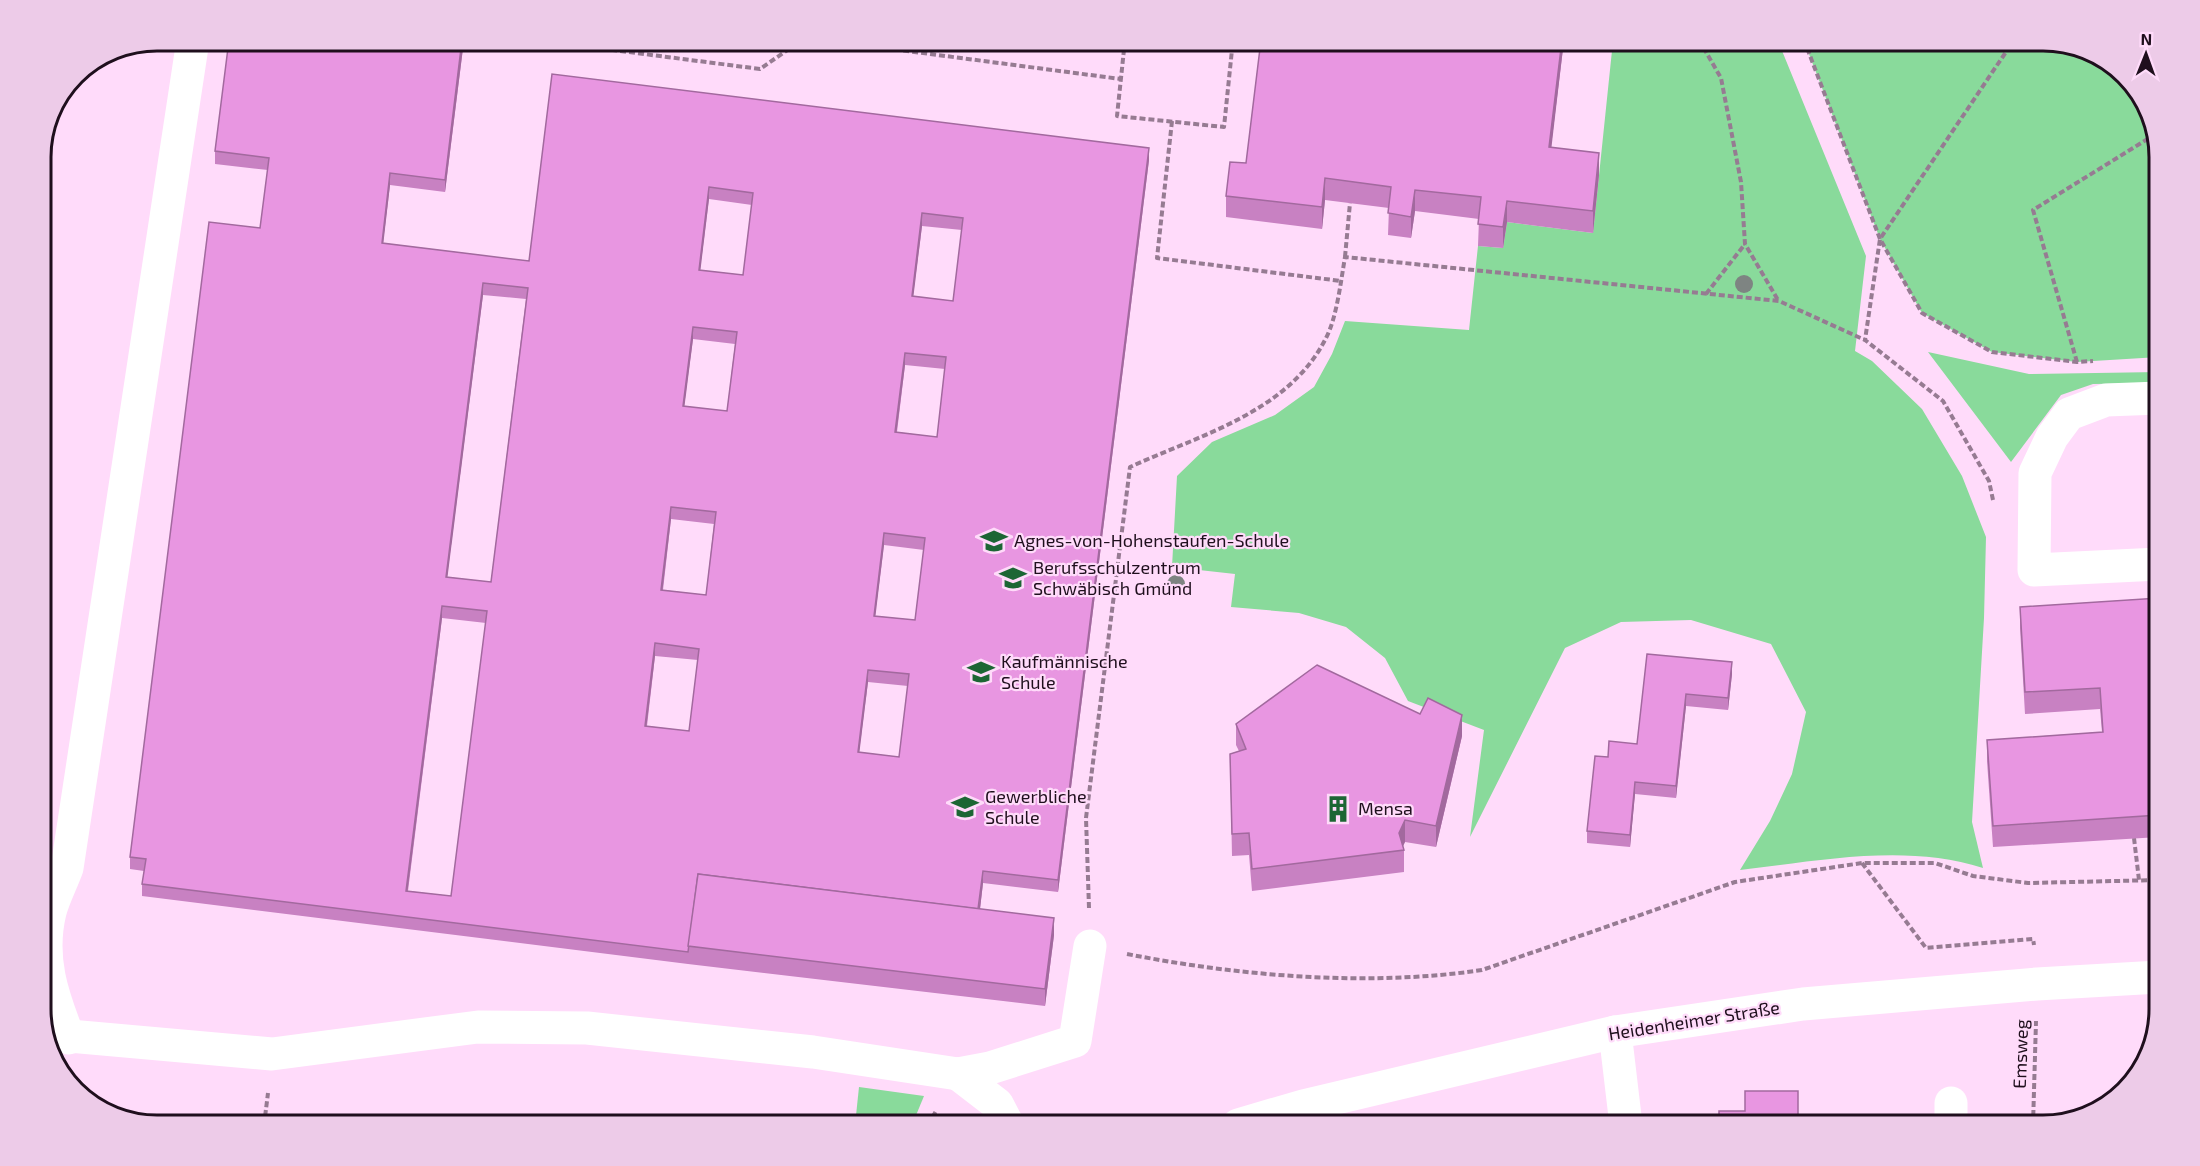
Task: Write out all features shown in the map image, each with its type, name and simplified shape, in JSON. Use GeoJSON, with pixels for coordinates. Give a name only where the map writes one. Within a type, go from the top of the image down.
{"type":"FeatureCollection","features":[{"type":"Feature","properties":{"kind":"street"},"geometry":{"type":"LineString","coordinates":[[51,908],[67,868],[191,51]]}},
{"type":"Feature","properties":{"kind":"street"},"geometry":{"type":"LineString","coordinates":[[2149,398],[2106,400],[2069,414],[2052,437],[2035,473],[2034,570],[2149,564]]}},
{"type":"Feature","properties":{"kind":"street"},"geometry":{"type":"LineString","coordinates":[[51,983],[57,1006],[58,1036],[188,1044],[272,1054],[478,1028],[587,1028],[813,1052],[958,1074],[990,1068],[1075,1041],[1090,946]]}},
{"type":"Feature","properties":{"kind":"street","name":"Heidenheimer Straße"},"geometry":{"type":"LineString","coordinates":[[1273,1115],[1314,1103],[1615,1032],[1803,1004],[2037,984],[2149,978]]}},
{"type":"Feature","properties":{"kind":"street"},"geometry":{"type":"LineString","coordinates":[[1615,1032],[1625,1115]]}},
{"type":"Feature","properties":{"kind":"street"},"geometry":{"type":"LineString","coordinates":[[958,1074],[997,1104],[1003,1115]]}},
{"type":"Feature","properties":{"kind":"path"},"geometry":{"type":"LineString","coordinates":[[621,51],[760,69],[786,51]]}},
{"type":"Feature","properties":{"kind":"path"},"geometry":{"type":"LineString","coordinates":[[908,51],[1121,79]]}},
{"type":"Feature","properties":{"kind":"path"},"geometry":{"type":"LineString","coordinates":[[1124,51],[1118,116],[1224,127],[1232,51]]}},
{"type":"Feature","properties":{"kind":"path"},"geometry":{"type":"LineString","coordinates":[[1705,51],[1721,78],[1741,182],[1745,244],[1779,301]]}},
{"type":"Feature","properties":{"kind":"path"},"geometry":{"type":"LineString","coordinates":[[1808,51],[1880,239],[1922,313],[1992,352],[2077,362],[2100,361]]}},
{"type":"Feature","properties":{"kind":"path"},"geometry":{"type":"LineString","coordinates":[[1865,340],[1880,239],[2006,51]]}},
{"type":"Feature","properties":{"kind":"path"},"geometry":{"type":"LineString","coordinates":[[1172,121],[1157,258],[1341,281]]}},
{"type":"Feature","properties":{"kind":"path"},"geometry":{"type":"LineString","coordinates":[[2077,362],[2033,210],[2147,139]]}},
{"type":"Feature","properties":{"kind":"path"},"geometry":{"type":"LineString","coordinates":[[1350,203],[1341,281],[1327,337],[1300,376],[1266,406],[1130,467],[1086,818],[1090,946],[1174,963],[1330,978],[1444,975],[1482,970],[1735,882],[1862,863],[1935,862],[1973,876],[2028,883],[2149,880]]}},
{"type":"Feature","properties":{"kind":"path"},"geometry":{"type":"LineString","coordinates":[[1706,294],[1745,244]]}},
{"type":"Feature","properties":{"kind":"path"},"geometry":{"type":"LineString","coordinates":[[1345,257],[1779,301],[1865,340],[1943,401],[1989,481],[1994,504]]}},
{"type":"Feature","properties":{"kind":"path"},"geometry":{"type":"LineString","coordinates":[[2134,838],[2139,880]]}},
{"type":"Feature","properties":{"kind":"path","name":"Emsweg"},"geometry":{"type":"LineString","coordinates":[[1862,863],[1926,948],[2033,939],[2037,984],[2033,1115]]}},
{"type":"Feature","properties":{"kind":"green space"},"geometry":{"type":"Polygon","coordinates":[[[1612,51],[1782,51],[1866,256],[1855,351],[1872,361],[1922,409],[1962,476],[1986,537],[1984,618],[1972,822],[1983,868],[1923,856],[1893,855],[1831,859],[1740,870],[1770,821],[1792,774],[1806,712],[1771,644],[1691,620],[1621,622],[1565,648],[1470,837],[1484,730],[1408,701],[1385,658],[1346,627],[1299,613],[1231,607],[1235,574],[1172,567],[1177,476],[1212,442],[1275,415],[1314,387],[1332,354],[1345,321],[1469,330],[1478,246],[1503,248],[1507,222],[1593,233],[1612,51]]]}},
{"type":"Feature","properties":{"kind":"green space"},"geometry":{"type":"Polygon","coordinates":[[[1808,51],[2056,52],[2090,62],[2113,77],[2116,84],[2123,87],[2138,110],[2149,150],[2149,358],[2077,362],[1992,352],[1922,313],[1880,239],[1808,51]]]}},
{"type":"Feature","properties":{"kind":"green space"},"geometry":{"type":"Polygon","coordinates":[[[1928,352],[2029,374],[2149,372],[2149,383],[2093,384],[2061,395],[2011,462],[1928,352]]]}},
{"type":"Feature","properties":{"kind":"green space"},"geometry":{"type":"Polygon","coordinates":[[[859,1087],[924,1096],[916,1115],[856,1115],[859,1087]]]}},
{"type":"Feature","properties":{"kind":"building"},"geometry":{"type":"Polygon","coordinates":[[[228,51],[461,51],[445,180],[390,173],[382,243],[529,261],[552,74],[1149,148],[1058,880],[983,871],[978,909],[698,874],[688,952],[142,884],[146,859],[130,857],[209,222],[260,228],[269,158],[215,151],[228,51]],[[709,187],[699,270],[743,275],[753,193],[709,187]],[[922,213],[912,296],[953,301],[963,218],[922,213]],[[483,283],[446,577],[491,582],[528,288],[483,283]],[[693,327],[683,406],[727,411],[737,332],[693,327]],[[905,353],[895,432],[937,437],[946,357],[905,353]],[[671,507],[661,590],[706,595],[716,512],[671,507]],[[884,533],[874,616],[915,620],[925,538],[884,533]],[[442,606],[406,891],[451,896],[487,611],[442,606]],[[655,643],[645,726],[689,731],[699,649],[655,643]],[[868,670],[858,752],[899,757],[909,674],[868,670]]]}},
{"type":"Feature","properties":{"kind":"building"},"geometry":{"type":"Polygon","coordinates":[[[1260,51],[1561,51],[1549,147],[1599,153],[1593,211],[1507,201],[1503,227],[1478,224],[1481,197],[1415,190],[1411,217],[1388,213],[1391,187],[1325,178],[1322,207],[1226,196],[1230,162],[1246,163],[1260,51]]]}},
{"type":"Feature","properties":{"kind":"building"},"geometry":{"type":"Polygon","coordinates":[[[2149,599],[2149,816],[1993,826],[1987,740],[2103,732],[2100,688],[2025,692],[2020,607],[2149,599]]]}},
{"type":"Feature","properties":{"kind":"building"},"geometry":{"type":"Polygon","coordinates":[[[1647,654],[1732,662],[1728,698],[1686,694],[1676,786],[1635,782],[1630,835],[1587,831],[1595,756],[1608,757],[1609,741],[1637,744],[1647,654]]]}},
{"type":"Feature","properties":{"kind":"building","name":"Mensa"},"geometry":{"type":"Polygon","coordinates":[[[1317,665],[1420,714],[1428,698],[1462,715],[1436,826],[1405,820],[1399,833],[1404,850],[1252,869],[1249,833],[1232,834],[1230,754],[1246,749],[1236,724],[1317,665]]]}},
{"type":"Feature","properties":{"kind":"building"},"geometry":{"type":"Polygon","coordinates":[[[698,874],[1054,918],[1045,989],[688,946],[698,874]]]}},
{"type":"Feature","properties":{"kind":"building"},"geometry":{"type":"Polygon","coordinates":[[[1745,1091],[1798,1091],[1798,1115],[1719,1115],[1719,1111],[1745,1111],[1745,1091]]]}},
{"type":"Feature","properties":{"kind":"place","name":"Agnes-von-Hohenstaufen-Schule"},"geometry":{"type":"Point","coordinates":[994,541]}},
{"type":"Feature","properties":{"kind":"place","name":"Berufsschulzentrum Schwäbisch Gmünd"},"geometry":{"type":"Point","coordinates":[1013,578]}},
{"type":"Feature","properties":{"kind":"place","name":"Kaufmännische Schule"},"geometry":{"type":"Point","coordinates":[981,672]}},
{"type":"Feature","properties":{"kind":"place","name":"Gewerbliche Schule"},"geometry":{"type":"Point","coordinates":[965,807]}},
{"type":"Feature","properties":{"kind":"place","name":"Mensa"},"geometry":{"type":"Point","coordinates":[1338,809]}}]}
